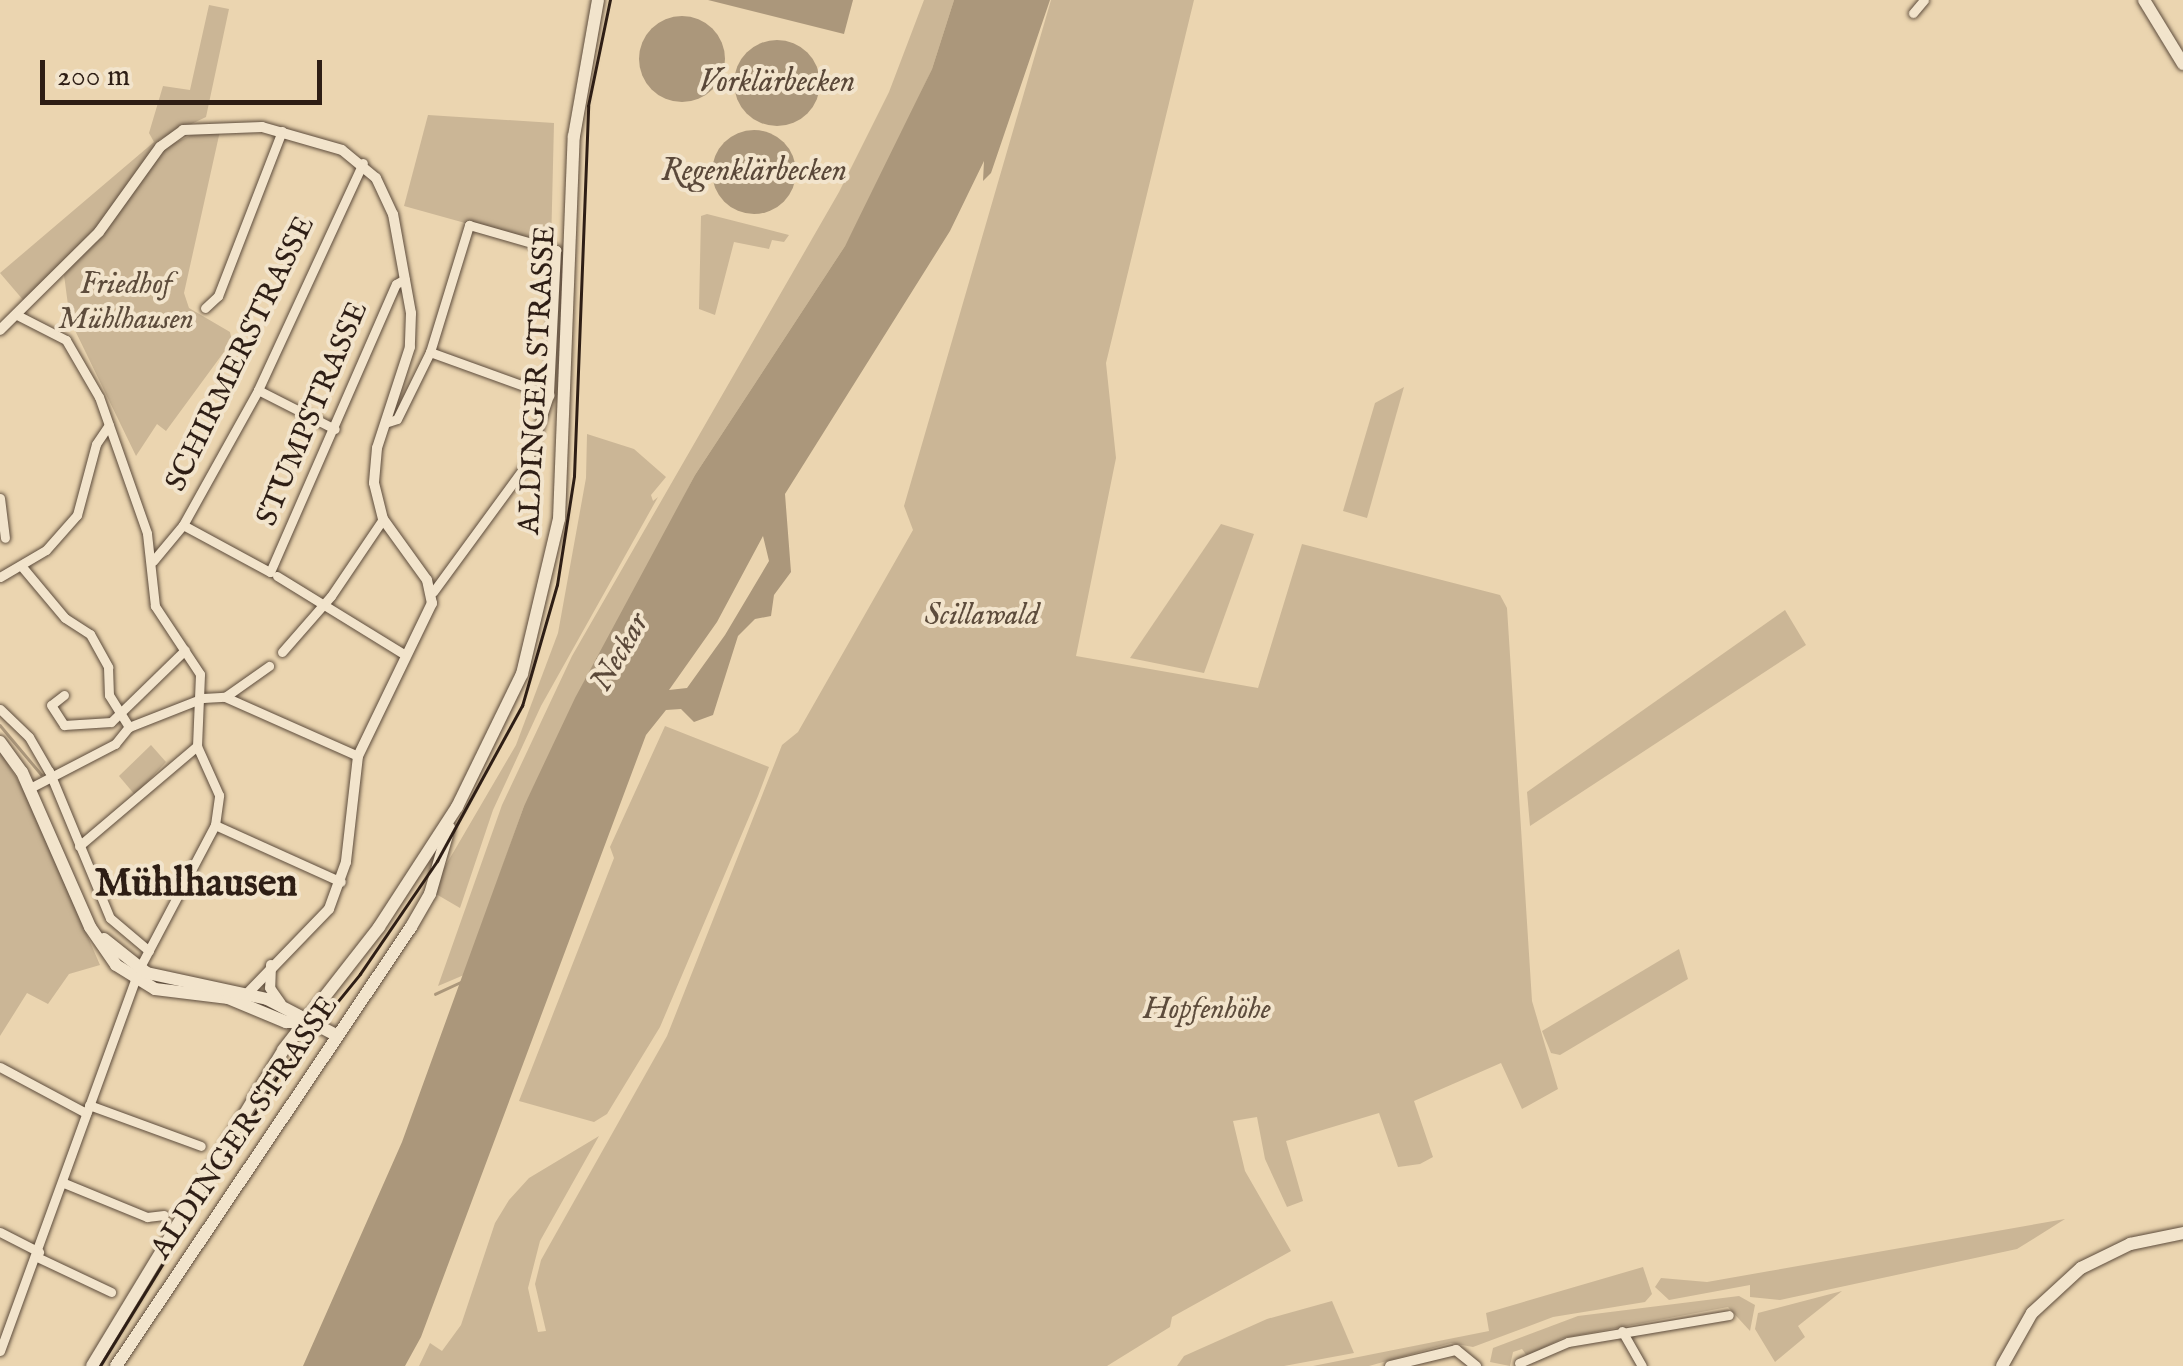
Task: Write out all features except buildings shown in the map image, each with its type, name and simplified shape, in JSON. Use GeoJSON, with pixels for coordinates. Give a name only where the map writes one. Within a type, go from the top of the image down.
{"type":"FeatureCollection","features":[{"type":"Feature","properties":{"kind":"main road","name":"ALDINGER STRASSE"},"geometry":{"type":"LineString","coordinates":[[92,1366],[286,1047],[379,928],[457,806],[522,674],[556,539],[566,444],[578,96],[598,0]]}},
{"type":"Feature","properties":{"kind":"main road"},"geometry":{"type":"LineString","coordinates":[[2144,0],[2183,64]]}},
{"type":"Feature","properties":{"kind":"main road"},"geometry":{"type":"LineString","coordinates":[[0,742],[30,788],[106,953],[137,975],[281,1004],[306,1022],[336,1035]]}},
{"type":"Feature","properties":{"kind":"main road","name":"ALDINGER STRASSE"},"geometry":{"type":"LineString","coordinates":[[116,1366],[422,910],[457,806]]}},
{"type":"Feature","properties":{"kind":"main road","name":"ALDINGER STRASSE"},"geometry":{"type":"LineString","coordinates":[[244,998],[286,1022],[306,1022]]}},
{"type":"Feature","properties":{"kind":"main road","name":"ALDINGER STRASSE"},"geometry":{"type":"LineString","coordinates":[[286,1022],[286,1047]]}},
{"type":"Feature","properties":{"kind":"main road"},"geometry":{"type":"LineString","coordinates":[[2002,1366],[2032,1314],[2081,1268],[2130,1244],[2183,1233]]}},
{"type":"Feature","properties":{"kind":"street"},"geometry":{"type":"LineString","coordinates":[[1913,12],[1924,0]]}},
{"type":"Feature","properties":{"kind":"street"},"geometry":{"type":"LineString","coordinates":[[0,330],[99,232],[169,139],[203,124],[282,131],[363,163],[393,214],[405,279],[410,346],[388,422],[376,448],[374,483],[383,518],[433,592]]}},
{"type":"Feature","properties":{"kind":"street"},"geometry":{"type":"LineString","coordinates":[[205,308],[218,296],[282,131]]}},
{"type":"Feature","properties":{"kind":"street","name":"SCHIRMERSTRASSE"},"geometry":{"type":"LineString","coordinates":[[153,560],[183,525],[258,390],[363,163]]}},
{"type":"Feature","properties":{"kind":"street","name":"ALDINGER STRASSE"},"geometry":{"type":"LineString","coordinates":[[244,998],[271,965],[312,930],[341,882],[358,756],[433,592],[526,466],[549,394],[556,250],[469,225],[430,352],[549,394]]}},
{"type":"Feature","properties":{"kind":"street","name":"STUMPSTRASSE"},"geometry":{"type":"LineString","coordinates":[[274,574],[396,284],[405,279]]}},
{"type":"Feature","properties":{"kind":"street"},"geometry":{"type":"LineString","coordinates":[[0,1352],[137,975],[214,825],[219,795],[197,746],[204,698],[200,674],[155,606],[153,560],[108,424],[66,340],[17,315]]}},
{"type":"Feature","properties":{"kind":"street"},"geometry":{"type":"LineString","coordinates":[[388,422],[397,420],[430,352]]}},
{"type":"Feature","properties":{"kind":"street"},"geometry":{"type":"LineString","coordinates":[[258,390],[335,429]]}},
{"type":"Feature","properties":{"kind":"street"},"geometry":{"type":"LineString","coordinates":[[0,576],[23,568],[77,515],[96,444],[108,424]]}},
{"type":"Feature","properties":{"kind":"street"},"geometry":{"type":"LineString","coordinates":[[0,498],[4,538]]}},
{"type":"Feature","properties":{"kind":"street"},"geometry":{"type":"LineString","coordinates":[[282,652],[323,604],[383,518]]}},
{"type":"Feature","properties":{"kind":"street"},"geometry":{"type":"LineString","coordinates":[[183,525],[274,574],[404,654]]}},
{"type":"Feature","properties":{"kind":"street"},"geometry":{"type":"LineString","coordinates":[[23,568],[65,618],[90,634],[108,667],[109,695],[124,711],[129,727]]}},
{"type":"Feature","properties":{"kind":"street"},"geometry":{"type":"LineString","coordinates":[[64,695],[52,710],[72,728],[111,722],[185,650]]}},
{"type":"Feature","properties":{"kind":"street"},"geometry":{"type":"LineString","coordinates":[[225,697],[269,666]]}},
{"type":"Feature","properties":{"kind":"street"},"geometry":{"type":"LineString","coordinates":[[30,788],[115,744],[129,727],[204,698],[225,697],[358,756]]}},
{"type":"Feature","properties":{"kind":"street"},"geometry":{"type":"LineString","coordinates":[[0,709],[29,737],[52,778],[110,918],[149,950]]}},
{"type":"Feature","properties":{"kind":"street"},"geometry":{"type":"LineString","coordinates":[[79,846],[197,746]]}},
{"type":"Feature","properties":{"kind":"street"},"geometry":{"type":"LineString","coordinates":[[214,825],[341,882]]}},
{"type":"Feature","properties":{"kind":"street","name":"ALDINGER STRASSE"},"geometry":{"type":"LineString","coordinates":[[271,965],[270,988],[281,1004]]}},
{"type":"Feature","properties":{"kind":"street"},"geometry":{"type":"LineString","coordinates":[[0,1068],[87,1109],[201,1146]]}},
{"type":"Feature","properties":{"kind":"street"},"geometry":{"type":"LineString","coordinates":[[64,1183],[147,1217],[164,1214]]}},
{"type":"Feature","properties":{"kind":"street"},"geometry":{"type":"LineString","coordinates":[[0,1232],[111,1292]]}},
{"type":"Feature","properties":{"kind":"street"},"geometry":{"type":"LineString","coordinates":[[1519,1363],[1568,1342],[1729,1314]]}},
{"type":"Feature","properties":{"kind":"street"},"geometry":{"type":"LineString","coordinates":[[1622,1331],[1642,1366]]}},
{"type":"Feature","properties":{"kind":"street"},"geometry":{"type":"LineString","coordinates":[[1390,1366],[1438,1353],[1464,1352],[1476,1366]]}},
{"type":"Feature","properties":{"kind":"green space"},"geometry":{"type":"Polygon","coordinates":[[[924,0],[954,0],[932,69],[883,173],[845,246],[695,475],[524,806],[464,975],[438,986],[502,805],[572,656],[839,192],[889,92],[924,0]]]}},
{"type":"Feature","properties":{"kind":"green space"},"geometry":{"type":"Polygon","coordinates":[[[1051,0],[1194,0],[1106,363],[1116,458],[1076,656],[1258,688],[1302,544],[1500,595],[1507,608],[1532,1001],[1558,1089],[1522,1109],[1501,1063],[1414,1101],[1433,1157],[1420,1164],[1398,1167],[1379,1113],[1286,1141],[1303,1201],[1287,1207],[1265,1159],[1257,1117],[1233,1121],[1245,1171],[1291,1251],[1172,1317],[1170,1327],[1107,1366],[419,1366],[430,1343],[442,1351],[461,1325],[495,1223],[509,1200],[529,1178],[599,1136],[540,1241],[528,1288],[538,1332],[546,1331],[535,1284],[541,1260],[667,1036],[782,745],[798,732],[913,530],[904,506],[1051,0]]]}},
{"type":"Feature","properties":{"kind":"green space"},"geometry":{"type":"Polygon","coordinates":[[[209,5],[229,9],[206,117],[160,139],[102,222],[24,301],[0,273],[154,142],[149,133],[163,86],[190,90],[209,5]]]}},
{"type":"Feature","properties":{"kind":"green space"},"geometry":{"type":"Polygon","coordinates":[[[428,115],[554,123],[551,247],[404,206],[428,115]]]}},
{"type":"Feature","properties":{"kind":"green space","name":"Friedhof Mühlhausen"},"geometry":{"type":"Polygon","coordinates":[[[202,130],[220,131],[184,293],[189,308],[230,332],[232,341],[166,431],[157,424],[136,456],[70,320],[64,275],[164,148],[202,130]]]}},
{"type":"Feature","properties":{"kind":"green space"},"geometry":{"type":"Polygon","coordinates":[[[707,214],[789,235],[784,242],[772,240],[769,249],[734,242],[715,315],[699,309],[701,216],[707,214]]]}},
{"type":"Feature","properties":{"kind":"green space"},"geometry":{"type":"Polygon","coordinates":[[[1404,387],[1367,518],[1343,511],[1375,403],[1404,387]]]}},
{"type":"Feature","properties":{"kind":"green space"},"geometry":{"type":"Polygon","coordinates":[[[587,434],[634,449],[666,477],[651,495],[653,501],[658,497],[541,706],[493,810],[460,908],[436,894],[436,882],[516,745],[558,633],[586,478],[587,434]]]}},
{"type":"Feature","properties":{"kind":"green space"},"geometry":{"type":"Polygon","coordinates":[[[1221,524],[1254,534],[1204,673],[1130,658],[1221,524]]]}},
{"type":"Feature","properties":{"kind":"green space"},"geometry":{"type":"Polygon","coordinates":[[[1785,610],[1806,645],[1530,826],[1527,792],[1785,610]]]}},
{"type":"Feature","properties":{"kind":"green space"},"geometry":{"type":"Polygon","coordinates":[[[665,726],[769,767],[758,796],[660,1027],[607,1114],[594,1122],[519,1101],[614,858],[610,847],[665,726]]]}},
{"type":"Feature","properties":{"kind":"green space"},"geometry":{"type":"Polygon","coordinates":[[[151,745],[166,762],[135,795],[119,776],[151,745]]]}},
{"type":"Feature","properties":{"kind":"green space"},"geometry":{"type":"Polygon","coordinates":[[[0,751],[25,792],[100,965],[69,974],[48,1004],[27,993],[0,1036],[0,751]]]}},
{"type":"Feature","properties":{"kind":"green space"},"geometry":{"type":"Polygon","coordinates":[[[1679,949],[1688,979],[1560,1055],[1551,1053],[1542,1031],[1679,949]]]}},
{"type":"Feature","properties":{"kind":"green space"},"geometry":{"type":"Polygon","coordinates":[[[2065,1219],[2017,1249],[1780,1300],[1750,1297],[1750,1285],[1669,1300],[1655,1287],[1661,1278],[1707,1282],[2065,1219]]]}},
{"type":"Feature","properties":{"kind":"green space"},"geometry":{"type":"Polygon","coordinates":[[[1643,1267],[1652,1294],[1645,1302],[1553,1317],[1473,1347],[1451,1343],[1369,1366],[1313,1366],[1489,1331],[1486,1313],[1643,1267]]]}},
{"type":"Feature","properties":{"kind":"green space"},"geometry":{"type":"Polygon","coordinates":[[[1842,1291],[1798,1326],[1805,1337],[1775,1362],[1755,1329],[1758,1313],[1842,1291]]]}},
{"type":"Feature","properties":{"kind":"green space"},"geometry":{"type":"Polygon","coordinates":[[[1739,1296],[1755,1305],[1750,1331],[1728,1307],[1563,1338],[1527,1356],[1522,1349],[1513,1352],[1510,1366],[1490,1362],[1493,1348],[1578,1316],[1739,1296]]]}},
{"type":"Feature","properties":{"kind":"green space"},"geometry":{"type":"Polygon","coordinates":[[[1332,1301],[1354,1353],[1284,1366],[1177,1366],[1184,1356],[1267,1319],[1332,1301]]]}},
{"type":"Feature","properties":{"kind":"water"},"geometry":{"type":"Polygon","coordinates":[[[708,0],[853,0],[844,34],[708,0]]]}},
{"type":"Feature","properties":{"kind":"water","name":"Neckar"},"geometry":{"type":"Polygon","coordinates":[[[954,0],[1050,0],[991,173],[983,181],[984,161],[950,231],[785,494],[791,572],[774,595],[771,616],[755,619],[738,636],[713,715],[694,722],[681,709],[666,710],[646,735],[421,1337],[405,1366],[303,1366],[402,1142],[524,806],[575,698],[695,475],[845,246],[932,69],[954,0]],[[763,536],[717,622],[669,690],[687,688],[725,635],[769,561],[763,536]]]}},
{"type":"Feature","properties":{"kind":"water","name":"Vorklärbecken"},"geometry":{"type":"Polygon","coordinates":[[[682,16],[712,29],[725,59],[712,89],[682,102],[652,89],[639,59],[652,29],[682,16]]]}},
{"type":"Feature","properties":{"kind":"water","name":"Vorklärbecken"},"geometry":{"type":"Polygon","coordinates":[[[777,40],[801,47],[813,59],[820,83],[813,107],[801,119],[777,126],[753,119],[741,107],[734,83],[741,59],[753,47],[777,40]]]}},
{"type":"Feature","properties":{"kind":"water","name":"Regenklärbecken"},"geometry":{"type":"Polygon","coordinates":[[[754,130],[770,133],[784,142],[793,156],[793,188],[784,202],[770,211],[754,214],[738,211],[724,202],[715,188],[712,172],[715,156],[724,142],[738,133],[754,130]]]}},
{"type":"Feature","properties":{"kind":"waterway"},"geometry":{"type":"LineString","coordinates":[[0,725],[41,774]]}},
{"type":"Feature","properties":{"kind":"waterway"},"geometry":{"type":"LineString","coordinates":[[435,994],[461,982]]}},
{"type":"Feature","properties":{"kind":"tram line"},"geometry":{"type":"LineString","coordinates":[[100,1366],[278,1075],[360,974],[437,861],[522,706],[557,585],[574,476],[588,106],[610,0]]}},
{"type":"Feature","properties":{"kind":"district","name":"Mühlhausen"},"geometry":{"type":"Point","coordinates":[196,885]}},
{"type":"Feature","properties":{"kind":"park label","name":"Scillawald"},"geometry":{"type":"Point","coordinates":[982,616]}},
{"type":"Feature","properties":{"kind":"park label","name":"Hopfenhöhe"},"geometry":{"type":"Point","coordinates":[1207,1010]}}]}
